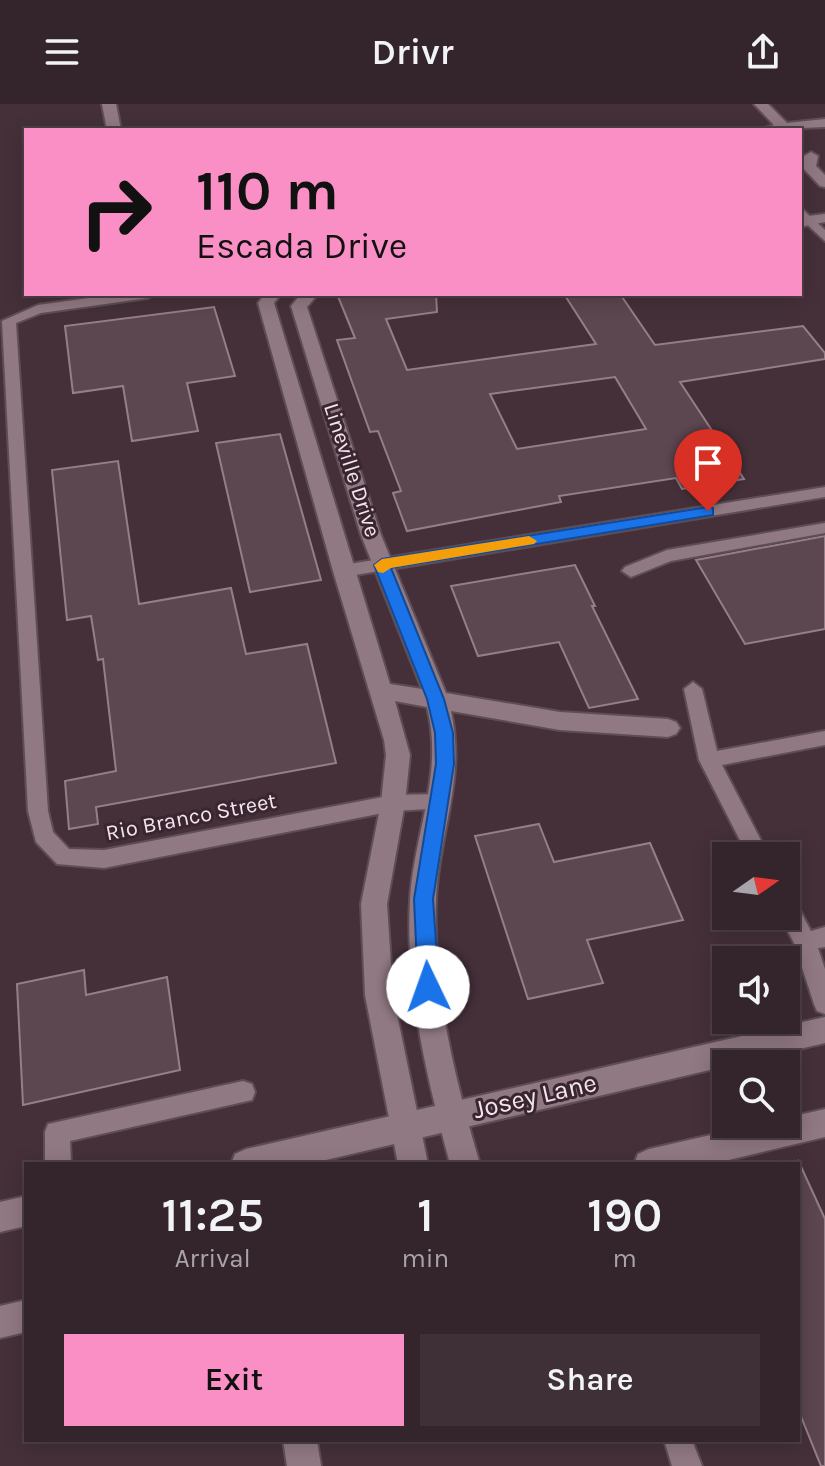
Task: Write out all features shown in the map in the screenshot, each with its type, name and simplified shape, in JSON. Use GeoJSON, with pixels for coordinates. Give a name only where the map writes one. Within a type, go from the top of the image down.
{"type":"FeatureCollection","features":[{"type":"Feature","properties":{"kind":"street"},"geometry":{"type":"LineString","coordinates":[[109,104],[114,128]]}},
{"type":"Feature","properties":{"kind":"street"},"geometry":{"type":"LineString","coordinates":[[761,104],[784,128]]}},
{"type":"Feature","properties":{"kind":"street"},"geometry":{"type":"LineString","coordinates":[[792,128],[825,123]]}},
{"type":"Feature","properties":{"kind":"street"},"geometry":{"type":"LineString","coordinates":[[812,154],[809,167],[825,183]]}},
{"type":"Feature","properties":{"kind":"street"},"geometry":{"type":"LineString","coordinates":[[807,216],[825,205]]}},
{"type":"Feature","properties":{"kind":"street","name":"Lineville Drive"},"geometry":{"type":"LineString","coordinates":[[271,296],[266,303],[343,571],[382,691],[398,755],[393,803],[374,904],[379,995],[413,1162]]}},
{"type":"Feature","properties":{"kind":"street","name":"Lineville Drive"},"geometry":{"type":"LineString","coordinates":[[308,296],[299,306],[382,565],[436,699],[444,733],[445,764],[423,899],[428,987],[450,1115],[464,1162]]}},
{"type":"Feature","properties":{"kind":"street"},"geometry":{"type":"LineString","coordinates":[[382,691],[562,722],[631,729],[668,728]]}},
{"type":"Feature","properties":{"kind":"street","name":"Josey Lane"},"geometry":{"type":"LineString","coordinates":[[255,1162],[825,1030]]}},
{"type":"Feature","properties":{"kind":"street"},"geometry":{"type":"LineString","coordinates":[[658,1162],[825,1123]]}},
{"type":"Feature","properties":{"kind":"street"},"geometry":{"type":"LineString","coordinates":[[0,1217],[24,1211]]}},
{"type":"Feature","properties":{"kind":"street"},"geometry":{"type":"LineString","coordinates":[[0,1322],[24,1316]]}},
{"type":"Feature","properties":{"kind":"street"},"geometry":{"type":"LineString","coordinates":[[300,1442],[304,1466]]}},
{"type":"Feature","properties":{"kind":"lane"},"geometry":{"type":"LineString","coordinates":[[807,216],[825,237]]}},
{"type":"Feature","properties":{"kind":"lane","name":"Rio Branco Street"},"geometry":{"type":"LineString","coordinates":[[133,296],[38,309],[9,321],[38,811],[43,836],[64,858],[104,859],[393,803],[440,802]]}},
{"type":"Feature","properties":{"kind":"lane"},"geometry":{"type":"LineString","coordinates":[[343,571],[825,492]]}},
{"type":"Feature","properties":{"kind":"lane"},"geometry":{"type":"LineString","coordinates":[[631,571],[667,556],[825,528]]}},
{"type":"Feature","properties":{"kind":"lane"},"geometry":{"type":"LineString","coordinates":[[693,689],[709,760],[752,842]]}},
{"type":"Feature","properties":{"kind":"lane"},"geometry":{"type":"LineString","coordinates":[[709,760],[825,738]]}},
{"type":"Feature","properties":{"kind":"lane"},"geometry":{"type":"LineString","coordinates":[[800,922],[815,940],[825,1004]]}},
{"type":"Feature","properties":{"kind":"lane"},"geometry":{"type":"LineString","coordinates":[[58,1162],[57,1132],[243,1092]]}},
{"type":"Feature","properties":{"kind":"lane"},"geometry":{"type":"LineString","coordinates":[[679,1442],[687,1466]]}},
{"type":"Feature","properties":{"kind":"building"},"geometry":{"type":"Polygon","coordinates":[[[338,296],[436,296],[437,312],[386,319],[407,370],[596,344],[565,296],[621,296],[655,345],[803,326],[825,353],[825,359],[680,382],[744,479],[682,489],[676,478],[559,496],[561,502],[407,531],[393,493],[401,491],[378,431],[370,432],[337,340],[355,338],[338,296]],[[615,377],[490,394],[517,449],[646,429],[615,377]]]}},
{"type":"Feature","properties":{"kind":"building"},"geometry":{"type":"Polygon","coordinates":[[[214,307],[235,376],[187,383],[198,431],[132,441],[123,386],[73,393],[65,326],[214,307]]]}},
{"type":"Feature","properties":{"kind":"building"},"geometry":{"type":"Polygon","coordinates":[[[280,434],[321,580],[250,592],[216,443],[280,434]]]}},
{"type":"Feature","properties":{"kind":"building"},"geometry":{"type":"Polygon","coordinates":[[[118,461],[139,604],[231,588],[246,654],[307,644],[336,763],[96,807],[98,824],[69,829],[65,781],[116,771],[103,659],[98,660],[91,616],[67,620],[52,470],[118,461]]]}},
{"type":"Feature","properties":{"kind":"building"},"geometry":{"type":"Polygon","coordinates":[[[825,536],[825,629],[745,644],[696,560],[825,536]]]}},
{"type":"Feature","properties":{"kind":"building"},"geometry":{"type":"Polygon","coordinates":[[[575,565],[638,699],[589,708],[559,642],[478,656],[451,586],[575,565]]]}},
{"type":"Feature","properties":{"kind":"building"},"geometry":{"type":"Polygon","coordinates":[[[539,824],[554,862],[650,843],[683,920],[587,940],[603,983],[528,999],[475,836],[539,824]]]}},
{"type":"Feature","properties":{"kind":"building"},"geometry":{"type":"Polygon","coordinates":[[[84,970],[86,995],[167,977],[180,1070],[23,1105],[17,984],[84,970]]]}},
{"type":"Feature","properties":{"kind":"building"},"geometry":{"type":"Polygon","coordinates":[[[800,1164],[825,1219],[825,1466],[821,1466],[800,1414],[800,1164]]]}},
{"type":"Feature","properties":{"kind":"slow traffic"},"geometry":{"type":"LineString","coordinates":[[383,568],[382,565],[529,541]]}},
{"type":"Feature","properties":{"kind":"route"},"geometry":{"type":"LineString","coordinates":[[428,987],[423,899],[445,764],[444,733],[436,699],[382,565],[708,511]]}}]}
